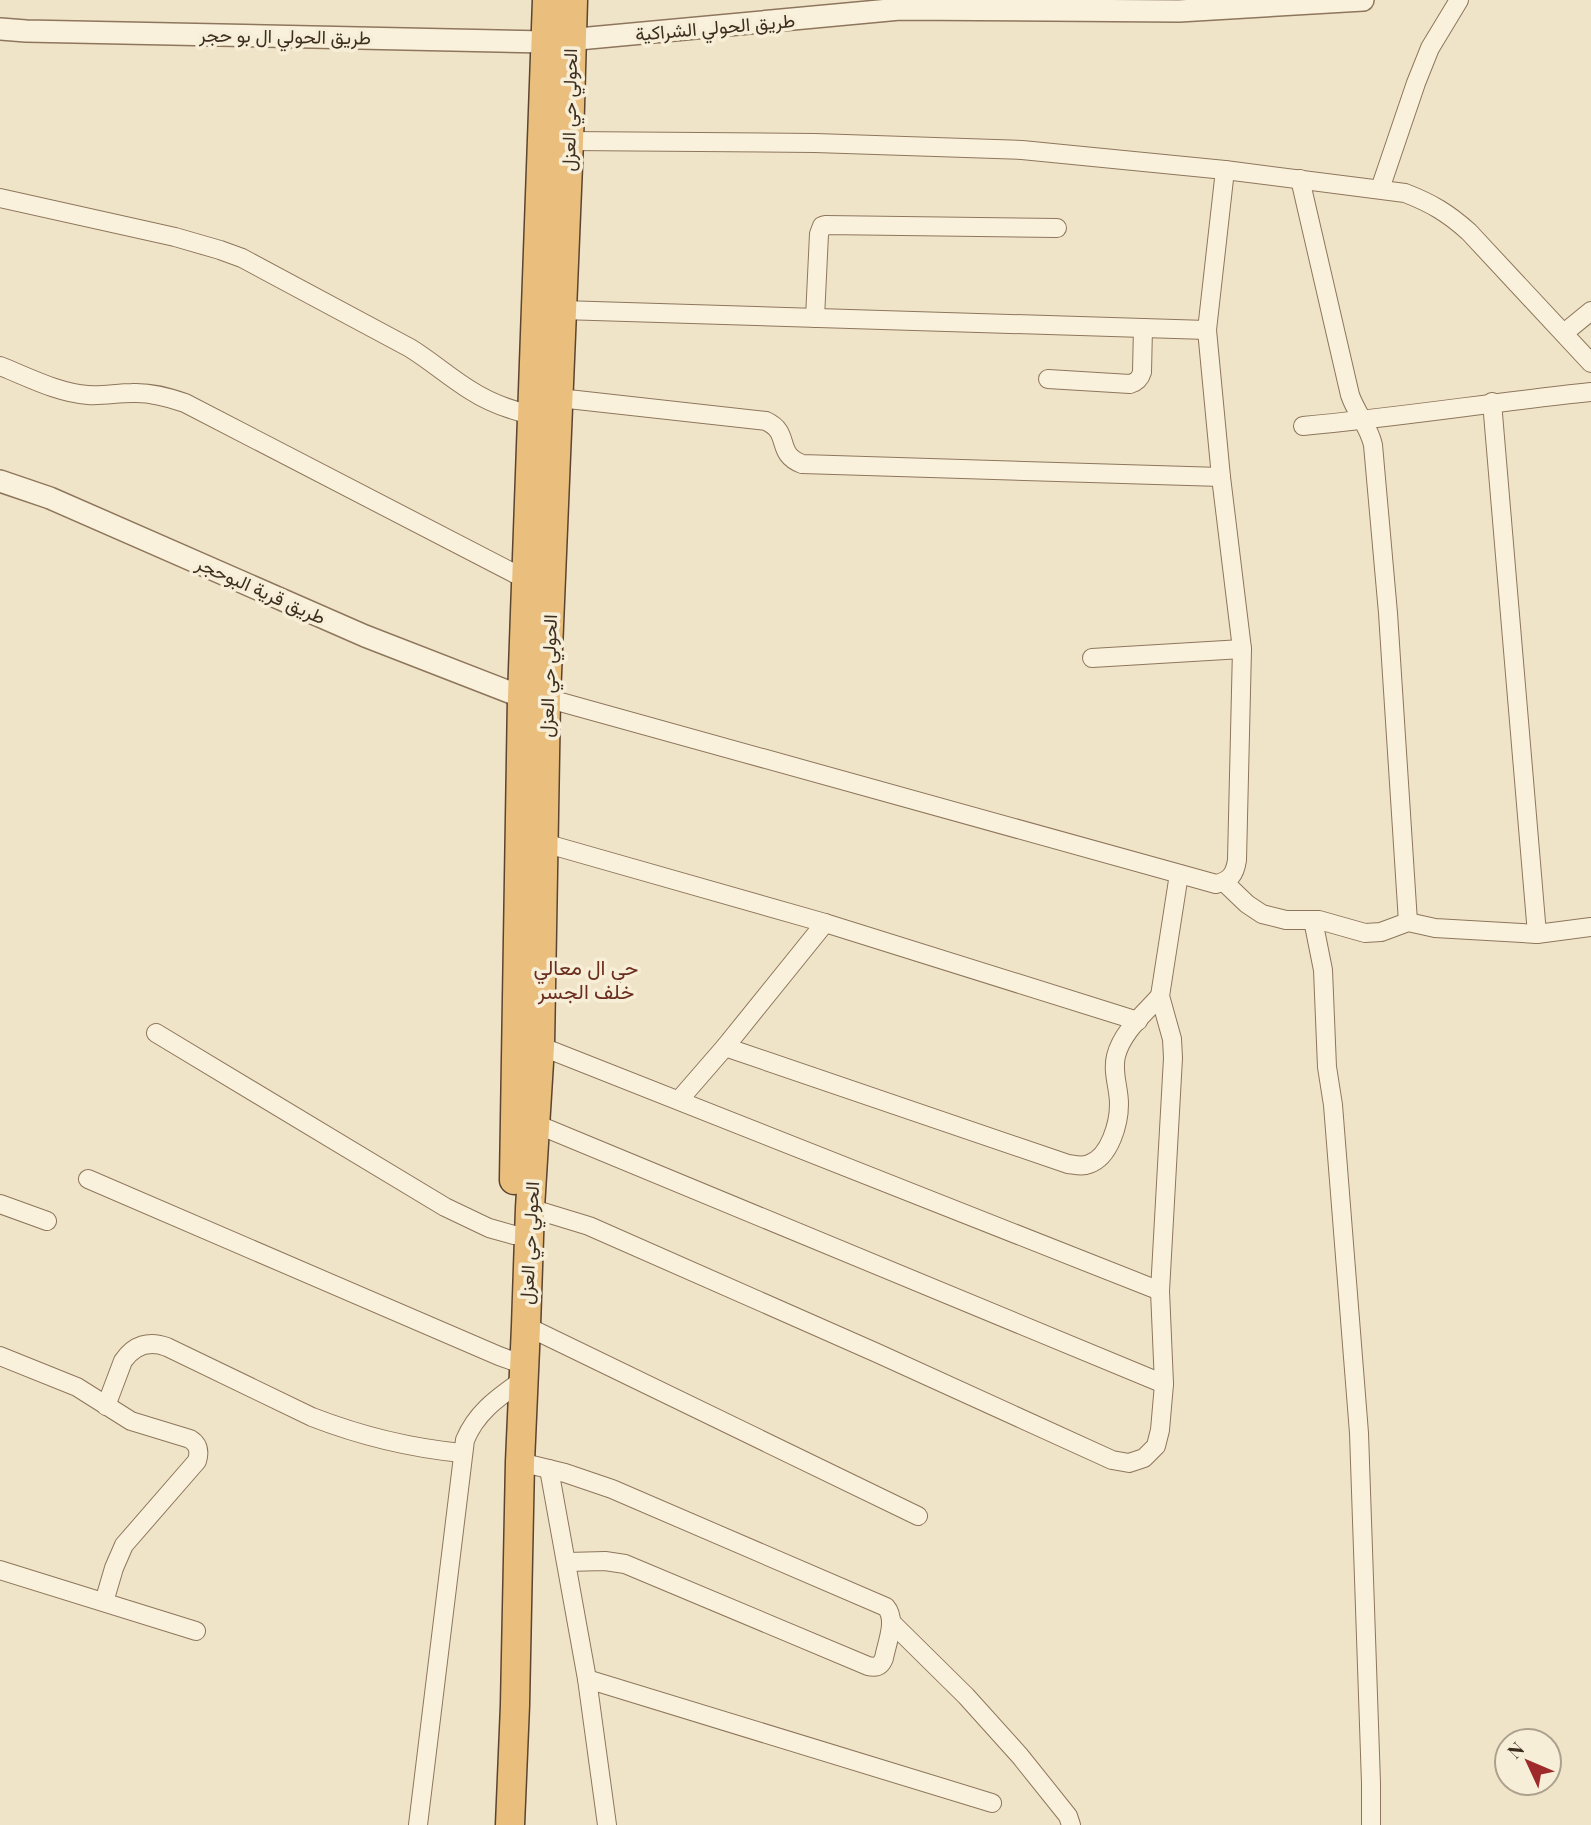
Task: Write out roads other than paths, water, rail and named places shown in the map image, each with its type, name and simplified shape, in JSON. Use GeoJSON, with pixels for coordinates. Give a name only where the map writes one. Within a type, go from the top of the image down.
{"type":"FeatureCollection","features":[{"type":"Feature","properties":{"kind":"highway","name":"الحولي حي العزل"},"geometry":{"type":"LineString","coordinates":[[526,1326],[517,1302],[514,1235],[534,697],[559,398],[569,141],[558,41],[547,0]]}},
{"type":"Feature","properties":{"kind":"highway","name":"الحولي حي العزل"},"geometry":{"type":"LineString","coordinates":[[526,1326],[540,1046],[544,843],[527,580],[532,415],[558,41],[573,0]]}},
{"type":"Feature","properties":{"kind":"highway"},"geometry":{"type":"LineString","coordinates":[[510,1825],[526,1326]]}},
{"type":"Feature","properties":{"kind":"street","name":"طريق الحولي الشراكية"},"geometry":{"type":"LineString","coordinates":[[558,41],[900,9],[1358,0]]}},
{"type":"Feature","properties":{"kind":"street"},"geometry":{"type":"LineString","coordinates":[[1380,189],[1425,59],[1459,0]]}},
{"type":"Feature","properties":{"kind":"street","name":"طريق الحولي ال بو حجر"},"geometry":{"type":"LineString","coordinates":[[0,30],[558,41]]}},
{"type":"Feature","properties":{"kind":"street"},"geometry":{"type":"LineString","coordinates":[[569,141],[801,142],[1022,150],[1225,170],[1405,193],[1429,202],[1450,215],[1469,232],[1591,363]]}},
{"type":"Feature","properties":{"kind":"street"},"geometry":{"type":"LineString","coordinates":[[534,697],[1216,884],[1232,877],[1237,860],[1242,649],[1221,477],[1207,330],[1225,170]]}},
{"type":"Feature","properties":{"kind":"street"},"geometry":{"type":"LineString","coordinates":[[1300,179],[1350,395],[1371,434],[1388,613],[1408,922]]}},
{"type":"Feature","properties":{"kind":"street"},"geometry":{"type":"LineString","coordinates":[[0,198],[175,237],[242,258],[410,348],[481,397],[532,415]]}},
{"type":"Feature","properties":{"kind":"street"},"geometry":{"type":"LineString","coordinates":[[815,318],[819,234],[822,226],[1057,228]]}},
{"type":"Feature","properties":{"kind":"street"},"geometry":{"type":"LineString","coordinates":[[562,310],[1207,330]]}},
{"type":"Feature","properties":{"kind":"street"},"geometry":{"type":"LineString","coordinates":[[1564,333],[1591,311]]}},
{"type":"Feature","properties":{"kind":"street"},"geometry":{"type":"LineString","coordinates":[[1048,379],[1130,384],[1136,382],[1142,372],[1143,328]]}},
{"type":"Feature","properties":{"kind":"street"},"geometry":{"type":"LineString","coordinates":[[0,366],[72,393],[152,394],[185,403],[527,580]]}},
{"type":"Feature","properties":{"kind":"street"},"geometry":{"type":"LineString","coordinates":[[1303,426],[1591,392]]}},
{"type":"Feature","properties":{"kind":"street"},"geometry":{"type":"LineString","coordinates":[[559,398],[766,421],[774,424],[780,431],[787,455],[802,464],[1221,477]]}},
{"type":"Feature","properties":{"kind":"street"},"geometry":{"type":"LineString","coordinates":[[1492,402],[1537,934]]}},
{"type":"Feature","properties":{"kind":"street","name":"طريق قرية البوحجر"},"geometry":{"type":"LineString","coordinates":[[0,481],[50,498],[365,636],[534,697]]}},
{"type":"Feature","properties":{"kind":"street"},"geometry":{"type":"LineString","coordinates":[[1093,658],[1242,649]]}},
{"type":"Feature","properties":{"kind":"street"},"geometry":{"type":"LineString","coordinates":[[544,843],[825,923],[1138,1021]]}},
{"type":"Feature","properties":{"kind":"street"},"geometry":{"type":"LineString","coordinates":[[530,1208],[589,1226],[1112,1460],[1129,1463],[1144,1458],[1156,1446],[1164,1384],[1160,1291],[1173,1058],[1172,1039],[1160,996],[1180,874]]}},
{"type":"Feature","properties":{"kind":"street"},"geometry":{"type":"LineString","coordinates":[[1224,882],[1262,914],[1286,920],[1326,922],[1365,933],[1381,932],[1408,922],[1434,928],[1537,934],[1591,927]]}},
{"type":"Feature","properties":{"kind":"street"},"geometry":{"type":"LineString","coordinates":[[1313,920],[1323,970],[1327,1068],[1334,1119],[1359,1433],[1371,1825]]}},
{"type":"Feature","properties":{"kind":"street"},"geometry":{"type":"LineString","coordinates":[[679,1100],[825,923]]}},
{"type":"Feature","properties":{"kind":"street"},"geometry":{"type":"LineString","coordinates":[[725,1047],[1080,1166],[1092,1163],[1102,1156],[1115,1129],[1119,1103],[1115,1078],[1116,1057],[1123,1039],[1160,996]]}},
{"type":"Feature","properties":{"kind":"street"},"geometry":{"type":"LineString","coordinates":[[156,1033],[445,1207],[489,1228],[514,1235]]}},
{"type":"Feature","properties":{"kind":"street"},"geometry":{"type":"LineString","coordinates":[[540,1046],[1160,1291]]}},
{"type":"Feature","properties":{"kind":"street"},"geometry":{"type":"LineString","coordinates":[[536,1124],[1164,1384]]}},
{"type":"Feature","properties":{"kind":"street"},"geometry":{"type":"LineString","coordinates":[[88,1179],[499,1356],[524,1372],[477,1417],[470,1427],[462,1453],[418,1825]]}},
{"type":"Feature","properties":{"kind":"street"},"geometry":{"type":"LineString","coordinates":[[0,1204],[47,1221]]}},
{"type":"Feature","properties":{"kind":"street"},"geometry":{"type":"LineString","coordinates":[[526,1326],[918,1516]]}},
{"type":"Feature","properties":{"kind":"street"},"geometry":{"type":"LineString","coordinates":[[106,1406],[127,1355],[138,1346],[152,1343],[336,1426],[410,1446],[462,1453]]}},
{"type":"Feature","properties":{"kind":"street"},"geometry":{"type":"LineString","coordinates":[[0,1356],[77,1387],[131,1421],[190,1439],[199,1450],[197,1461],[124,1545],[114,1567],[104,1602]]}},
{"type":"Feature","properties":{"kind":"street"},"geometry":{"type":"LineString","coordinates":[[520,1462],[612,1489],[881,1605],[890,1611],[891,1622],[882,1663],[873,1667],[635,1567],[605,1561],[567,1562]]}},
{"type":"Feature","properties":{"kind":"street"},"geometry":{"type":"LineString","coordinates":[[549,1469],[587,1679],[607,1825]]}},
{"type":"Feature","properties":{"kind":"street"},"geometry":{"type":"LineString","coordinates":[[0,1570],[197,1631]]}},
{"type":"Feature","properties":{"kind":"street"},"geometry":{"type":"LineString","coordinates":[[891,1622],[966,1696],[1020,1756],[1068,1816],[1071,1825]]}},
{"type":"Feature","properties":{"kind":"street"},"geometry":{"type":"LineString","coordinates":[[587,1679],[992,1803]]}},
{"type":"Feature","properties":{"kind":"district","name":"حي ال معالي خلف الجسر"},"geometry":{"type":"Point","coordinates":[586,980]}}]}
